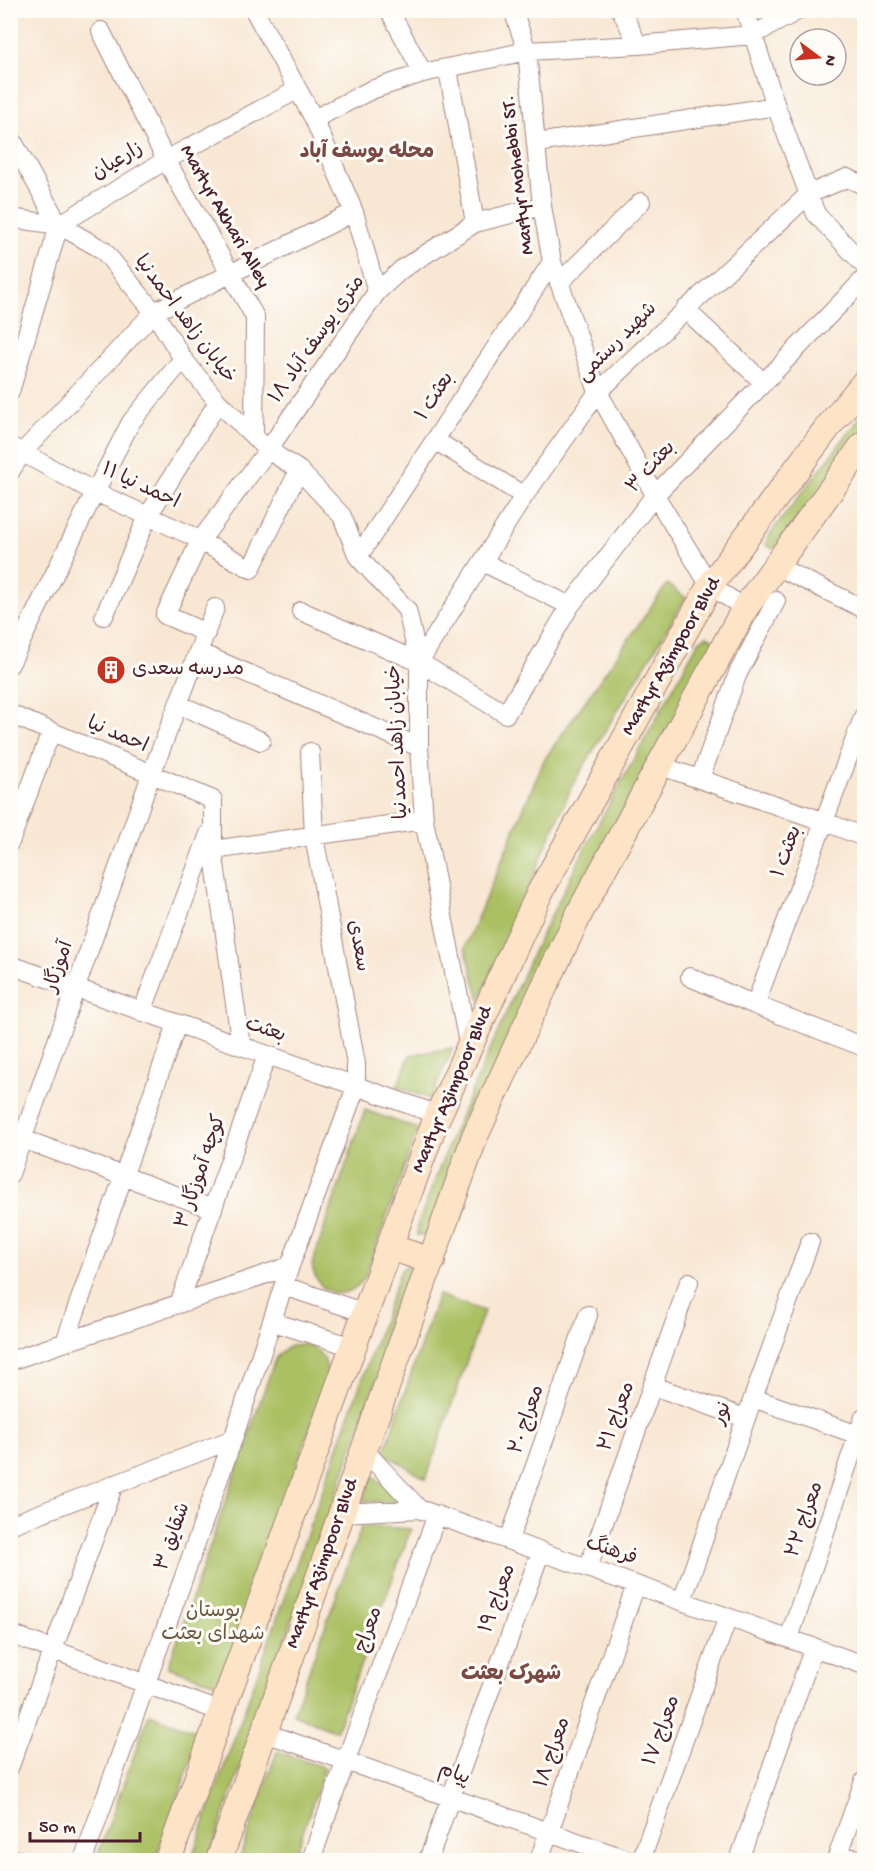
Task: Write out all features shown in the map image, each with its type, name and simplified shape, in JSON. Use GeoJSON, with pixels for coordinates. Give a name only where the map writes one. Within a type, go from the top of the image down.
{"type":"FeatureCollection","features":[{"type":"Feature","properties":{"kind":"main road","name":"Martyr Azimpoor Blvd"},"geometry":{"type":"LineString","coordinates":[[168,1860],[389,1247],[439,1115],[540,892],[710,586],[828,427],[864,383]]}},
{"type":"Feature","properties":{"kind":"main road","name":"Martyr Azimpoor Blvd"},"geometry":{"type":"LineString","coordinates":[[219,1860],[475,1136],[581,910],[745,608],[864,444]]}},
{"type":"Feature","properties":{"kind":"main road"},"geometry":{"type":"LineString","coordinates":[[741,545],[776,566]]}},
{"type":"Feature","properties":{"kind":"main road"},"geometry":{"type":"LineString","coordinates":[[389,1247],[432,1261]]}},
{"type":"Feature","properties":{"kind":"street"},"geometry":{"type":"LineString","coordinates":[[254,10],[314,120],[354,212],[377,292]]}},
{"type":"Feature","properties":{"kind":"street"},"geometry":{"type":"LineString","coordinates":[[389,10],[423,73]]}},
{"type":"Feature","properties":{"kind":"street","name":"Martyr Mohebbi ST."},"geometry":{"type":"LineString","coordinates":[[513,10],[527,51],[542,206],[552,262],[559,283],[598,392],[655,495],[710,586]]}},
{"type":"Feature","properties":{"kind":"street"},"geometry":{"type":"LineString","coordinates":[[621,10],[638,45]]}},
{"type":"Feature","properties":{"kind":"street"},"geometry":{"type":"LineString","coordinates":[[745,10],[776,106],[816,214],[864,265]]}},
{"type":"Feature","properties":{"kind":"street"},"geometry":{"type":"LineString","coordinates":[[314,120],[371,90],[423,73],[527,51],[638,45],[753,35],[799,10]]}},
{"type":"Feature","properties":{"kind":"street","name":"Martyr Akhari Alley"},"geometry":{"type":"LineString","coordinates":[[101,31],[166,160],[255,316],[254,437]]}},
{"type":"Feature","properties":{"kind":"street"},"geometry":{"type":"LineString","coordinates":[[448,69],[475,223]]}},
{"type":"Feature","properties":{"kind":"street","name":"زارعیان"},"geometry":{"type":"LineString","coordinates":[[59,225],[166,160],[297,90]]}},
{"type":"Feature","properties":{"kind":"street"},"geometry":{"type":"LineString","coordinates":[[537,143],[776,106]]}},
{"type":"Feature","properties":{"kind":"street"},"geometry":{"type":"LineString","coordinates":[[10,136],[59,225],[10,392]]}},
{"type":"Feature","properties":{"kind":"street","name":"شهید رستمی"},"geometry":{"type":"LineString","coordinates":[[419,662],[524,496],[598,392],[809,194],[847,178],[864,185]]}},
{"type":"Feature","properties":{"kind":"street"},"geometry":{"type":"LineString","coordinates":[[559,283],[641,202]]}},
{"type":"Feature","properties":{"kind":"street","name":"۱۸ متری یوسف آباد"},"geometry":{"type":"LineString","coordinates":[[206,633],[165,615],[200,541],[268,450],[377,292],[402,269],[475,223],[542,206]]}},
{"type":"Feature","properties":{"kind":"street"},"geometry":{"type":"LineString","coordinates":[[10,472],[16,449],[154,312],[354,212]]}},
{"type":"Feature","properties":{"kind":"street","name":"خیابان زاهد احمدنیا"},"geometry":{"type":"LineString","coordinates":[[10,218],[59,225],[103,250],[154,312],[183,359],[218,402],[268,450],[299,470],[342,516],[358,558],[407,610],[419,662],[419,747],[424,820],[469,1048]]}},
{"type":"Feature","properties":{"kind":"street","name":"بعثت ۱"},"geometry":{"type":"LineString","coordinates":[[358,558],[552,262]]}},
{"type":"Feature","properties":{"kind":"street","name":"بعثت ۳"},"geometry":{"type":"LineString","coordinates":[[419,662],[506,714],[570,606],[655,495],[864,279]]}},
{"type":"Feature","properties":{"kind":"street"},"geometry":{"type":"LineString","coordinates":[[686,309],[764,383]]}},
{"type":"Feature","properties":{"kind":"street"},"geometry":{"type":"LineString","coordinates":[[10,664],[131,422],[183,359]]}},
{"type":"Feature","properties":{"kind":"street"},"geometry":{"type":"LineString","coordinates":[[104,616],[148,516],[218,402]]}},
{"type":"Feature","properties":{"kind":"street"},"geometry":{"type":"LineString","coordinates":[[435,440],[524,496]]}},
{"type":"Feature","properties":{"kind":"street","name":"احمد نیا ۱۱"},"geometry":{"type":"LineString","coordinates":[[16,449],[95,492],[200,541],[251,569],[299,470]]}},
{"type":"Feature","properties":{"kind":"street"},"geometry":{"type":"LineString","coordinates":[[483,562],[570,606]]}},
{"type":"Feature","properties":{"kind":"street"},"geometry":{"type":"LineString","coordinates":[[776,566],[864,609]]}},
{"type":"Feature","properties":{"kind":"street"},"geometry":{"type":"LineString","coordinates":[[710,586],[745,608]]}},
{"type":"Feature","properties":{"kind":"street"},"geometry":{"type":"LineString","coordinates":[[700,779],[738,673],[776,602]]}},
{"type":"Feature","properties":{"kind":"street","name":"احمد نیا"},"geometry":{"type":"LineString","coordinates":[[10,714],[151,775],[215,608]]}},
{"type":"Feature","properties":{"kind":"street"},"geometry":{"type":"LineString","coordinates":[[300,611],[419,662]]}},
{"type":"Feature","properties":{"kind":"street"},"geometry":{"type":"LineString","coordinates":[[198,652],[419,747]]}},
{"type":"Feature","properties":{"kind":"street"},"geometry":{"type":"LineString","coordinates":[[178,704],[261,741]]}},
{"type":"Feature","properties":{"kind":"street","name":"بعثت ۱"},"geometry":{"type":"LineString","coordinates":[[755,1005],[864,715]]}},
{"type":"Feature","properties":{"kind":"street"},"geometry":{"type":"LineString","coordinates":[[10,842],[51,732]]}},
{"type":"Feature","properties":{"kind":"street","name":"سعدی"},"geometry":{"type":"LineString","coordinates":[[310,752],[314,836],[356,1064],[356,1086]]}},
{"type":"Feature","properties":{"kind":"street"},"geometry":{"type":"LineString","coordinates":[[658,765],[864,837]]}},
{"type":"Feature","properties":{"kind":"street"},"geometry":{"type":"LineString","coordinates":[[151,775],[213,800],[213,850],[241,1046]]}},
{"type":"Feature","properties":{"kind":"street","name":"آموزگار"},"geometry":{"type":"LineString","coordinates":[[10,1174],[151,775]]}},
{"type":"Feature","properties":{"kind":"street"},"geometry":{"type":"LineString","coordinates":[[213,850],[424,820]]}},
{"type":"Feature","properties":{"kind":"street"},"geometry":{"type":"LineString","coordinates":[[142,1012],[213,824]]}},
{"type":"Feature","properties":{"kind":"street","name":"بعثت"},"geometry":{"type":"LineString","coordinates":[[10,965],[439,1115]]}},
{"type":"Feature","properties":{"kind":"street"},"geometry":{"type":"LineString","coordinates":[[690,976],[755,1005],[864,1047]]}},
{"type":"Feature","properties":{"kind":"street"},"geometry":{"type":"LineString","coordinates":[[65,1342],[177,1024]]}},
{"type":"Feature","properties":{"kind":"street","name":"کوچه آموزگار ۳"},"geometry":{"type":"LineString","coordinates":[[179,1304],[267,1055]]}},
{"type":"Feature","properties":{"kind":"street","name":"شقایق ۳"},"geometry":{"type":"LineString","coordinates":[[82,1860],[273,1322],[290,1266],[356,1086]]}},
{"type":"Feature","properties":{"kind":"street"},"geometry":{"type":"LineString","coordinates":[[23,1139],[213,1209]]}},
{"type":"Feature","properties":{"kind":"street","name":"نور"},"geometry":{"type":"LineString","coordinates":[[682,1601],[810,1242]]}},
{"type":"Feature","properties":{"kind":"street"},"geometry":{"type":"LineString","coordinates":[[10,1360],[290,1266]]}},
{"type":"Feature","properties":{"kind":"street","name":"معراج ۲۱"},"geometry":{"type":"LineString","coordinates":[[588,1568],[689,1282]]}},
{"type":"Feature","properties":{"kind":"street"},"geometry":{"type":"LineString","coordinates":[[284,1286],[365,1313]]}},
{"type":"Feature","properties":{"kind":"street","name":"معراج ۲۰"},"geometry":{"type":"LineString","coordinates":[[509,1540],[588,1315]]}},
{"type":"Feature","properties":{"kind":"street"},"geometry":{"type":"LineString","coordinates":[[273,1322],[353,1347]]}},
{"type":"Feature","properties":{"kind":"street"},"geometry":{"type":"LineString","coordinates":[[653,1386],[746,1418]]}},
{"type":"Feature","properties":{"kind":"street"},"geometry":{"type":"LineString","coordinates":[[753,1398],[863,1430]]}},
{"type":"Feature","properties":{"kind":"street","name":"معراج ۲۲"},"geometry":{"type":"LineString","coordinates":[[789,1638],[863,1430]]}},
{"type":"Feature","properties":{"kind":"street"},"geometry":{"type":"LineString","coordinates":[[10,1525],[232,1439]]}},
{"type":"Feature","properties":{"kind":"street","name":"فرهنگ"},"geometry":{"type":"LineString","coordinates":[[364,1450],[419,1509],[864,1665]]}},
{"type":"Feature","properties":{"kind":"street"},"geometry":{"type":"LineString","coordinates":[[10,1766],[114,1484]]}},
{"type":"Feature","properties":{"kind":"street"},"geometry":{"type":"LineString","coordinates":[[342,1513],[419,1509]]}},
{"type":"Feature","properties":{"kind":"street","name":"معراج"},"geometry":{"type":"LineString","coordinates":[[311,1860],[437,1515]]}},
{"type":"Feature","properties":{"kind":"street","name":"معراج ۱۹"},"geometry":{"type":"LineString","coordinates":[[428,1860],[541,1551]]}},
{"type":"Feature","properties":{"kind":"street","name":"معراج ۱۸"},"geometry":{"type":"LineString","coordinates":[[540,1860],[636,1585]]}},
{"type":"Feature","properties":{"kind":"street","name":"معراج ۱۷"},"geometry":{"type":"LineString","coordinates":[[641,1860],[728,1617]]}},
{"type":"Feature","properties":{"kind":"street"},"geometry":{"type":"LineString","coordinates":[[10,1634],[222,1712]]}},
{"type":"Feature","properties":{"kind":"street"},"geometry":{"type":"LineString","coordinates":[[739,1860],[814,1647]]}},
{"type":"Feature","properties":{"kind":"street","name":"پیام"},"geometry":{"type":"LineString","coordinates":[[263,1732],[629,1860]]}},
{"type":"Feature","properties":{"kind":"street"},"geometry":{"type":"LineString","coordinates":[[863,1860],[837,1859],[864,1781]]}},
{"type":"Feature","properties":{"kind":"street"},"geometry":{"type":"LineString","coordinates":[[10,1858],[18,1860]]}},
{"type":"Feature","properties":{"kind":"green space"},"geometry":{"type":"Polygon","coordinates":[[[864,413],[864,434],[783,544],[772,549],[765,544],[770,534],[864,413]]]}},
{"type":"Feature","properties":{"kind":"green space"},"geometry":{"type":"Polygon","coordinates":[[[667,584],[686,598],[573,784],[480,1000],[465,947],[544,760],[667,584]]]}},
{"type":"Feature","properties":{"kind":"green space"},"geometry":{"type":"Polygon","coordinates":[[[707,636],[715,641],[428,1236],[417,1235],[418,1224],[451,1138],[533,952],[586,846],[699,641],[707,636]]]}},
{"type":"Feature","properties":{"kind":"green space"},"geometry":{"type":"Polygon","coordinates":[[[453,1048],[431,1099],[397,1087],[410,1055],[453,1048]]]}},
{"type":"Feature","properties":{"kind":"green space"},"geometry":{"type":"Polygon","coordinates":[[[365,1110],[418,1129],[366,1275],[352,1290],[335,1293],[320,1284],[312,1264],[365,1110]]]}},
{"type":"Feature","properties":{"kind":"green space"},"geometry":{"type":"Polygon","coordinates":[[[408,1265],[415,1270],[208,1860],[191,1860],[401,1270],[408,1265]]]}},
{"type":"Feature","properties":{"kind":"green space"},"geometry":{"type":"Polygon","coordinates":[[[438,1295],[484,1311],[426,1479],[384,1453],[438,1295]]]}},
{"type":"Feature","properties":{"kind":"green space","name":"بوستان شهدای بعثت"},"geometry":{"type":"Polygon","coordinates":[[[299,1344],[311,1347],[320,1354],[326,1363],[328,1375],[222,1685],[168,1667],[275,1359],[286,1349],[299,1344]]]}},
{"type":"Feature","properties":{"kind":"green space"},"geometry":{"type":"Polygon","coordinates":[[[372,1475],[407,1503],[363,1501],[372,1475]]]}},
{"type":"Feature","properties":{"kind":"green space"},"geometry":{"type":"Polygon","coordinates":[[[362,1526],[411,1529],[336,1731],[293,1714],[362,1526]]]}},
{"type":"Feature","properties":{"kind":"green space"},"geometry":{"type":"Polygon","coordinates":[[[149,1714],[201,1733],[155,1860],[96,1860],[149,1714]]]}},
{"type":"Feature","properties":{"kind":"green space"},"geometry":{"type":"Polygon","coordinates":[[[277,1751],[325,1768],[293,1860],[239,1860],[277,1751]]]}},
{"type":"Feature","properties":{"kind":"place","name":"مدرسه سعدی"},"geometry":{"type":"Point","coordinates":[111,670]}},
{"type":"Feature","properties":{"kind":"district","name":"محله یوسف آباد"},"geometry":{"type":"Point","coordinates":[367,153]}},
{"type":"Feature","properties":{"kind":"district","name":"شهرک بعثت"},"geometry":{"type":"Point","coordinates":[511,1675]}}]}
